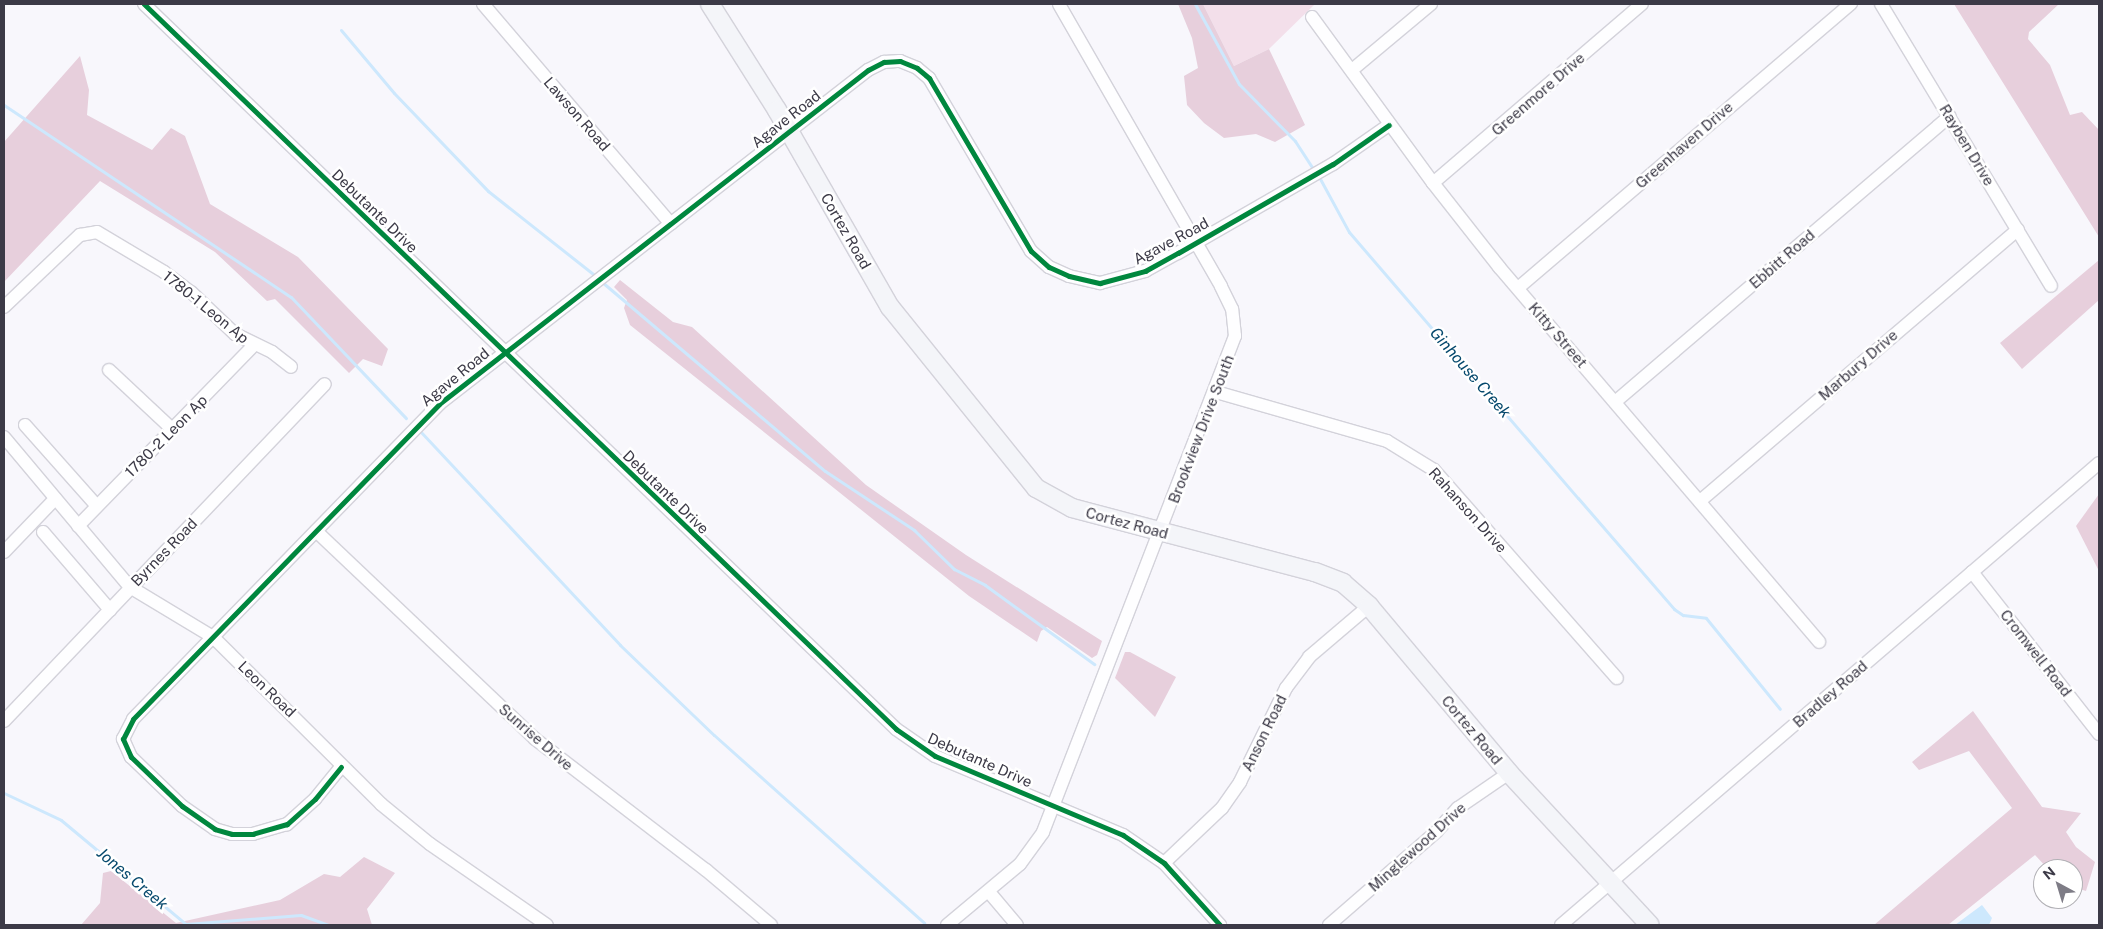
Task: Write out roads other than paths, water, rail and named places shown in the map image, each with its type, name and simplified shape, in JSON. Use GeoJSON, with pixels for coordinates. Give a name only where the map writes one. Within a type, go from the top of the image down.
{"type":"FeatureCollection","features":[{"type":"Feature","properties":{"kind":"street","name":"Debutante Drive"},"geometry":{"type":"LineString","coordinates":[[144,4],[504,354],[896,730],[935,756],[1123,835],[1164,863],[1220,925]]}},
{"type":"Feature","properties":{"kind":"street","name":"Lawson Road"},"geometry":{"type":"LineString","coordinates":[[483,4],[671,224]]}},
{"type":"Feature","properties":{"kind":"street","name":"Cortez Road"},"geometry":{"type":"LineString","coordinates":[[710,4],[789,134],[890,308],[1018,469],[1036,488],[1056,502],[1161,533],[1321,574],[1344,583],[1369,606],[1509,773],[1650,925]]}},
{"type":"Feature","properties":{"kind":"street","name":"Brookview Drive South"},"geometry":{"type":"LineString","coordinates":[[947,925],[989,892],[1034,847],[1043,832],[1052,805],[1216,392],[1235,336],[1232,308],[1197,242],[1059,4]]}},
{"type":"Feature","properties":{"kind":"street"},"geometry":{"type":"LineString","coordinates":[[1352,70],[1431,4]]}},
{"type":"Feature","properties":{"kind":"street","name":"Greenmore Drive"},"geometry":{"type":"LineString","coordinates":[[1432,183],[1642,4]]}},
{"type":"Feature","properties":{"kind":"street","name":"Greenhaven Drive"},"geometry":{"type":"LineString","coordinates":[[1518,288],[1851,4]]}},
{"type":"Feature","properties":{"kind":"street","name":"Rayben Drive"},"geometry":{"type":"LineString","coordinates":[[1881,4],[2051,286]]}},
{"type":"Feature","properties":{"kind":"street","name":"Kitty Street"},"geometry":{"type":"LineString","coordinates":[[1312,17],[1432,183],[1518,288],[1819,642]]}},
{"type":"Feature","properties":{"kind":"street","name":"Agave Road"},"geometry":{"type":"LineString","coordinates":[[341,767],[298,817],[270,830],[232,834],[197,819],[124,748],[124,730],[439,404],[789,134],[868,70],[884,62],[900,61],[917,68],[929,78],[1031,252],[1049,267],[1085,280],[1108,282],[1145,271],[1333,164],[1390,125]]}},
{"type":"Feature","properties":{"kind":"street","name":"Ebbitt Road"},"geometry":{"type":"LineString","coordinates":[[1615,402],[1950,116]]}},
{"type":"Feature","properties":{"kind":"street","name":"Marbury Drive"},"geometry":{"type":"LineString","coordinates":[[1700,501],[2018,230]]}},
{"type":"Feature","properties":{"kind":"street","name":"1780-1 Leon Ap"},"geometry":{"type":"LineString","coordinates":[[4,307],[80,235],[97,232],[164,272],[191,292],[235,334],[254,345],[272,352],[291,367]]}},
{"type":"Feature","properties":{"kind":"street","name":"1780-2 Leon Ap"},"geometry":{"type":"LineString","coordinates":[[78,526],[254,345]]}},
{"type":"Feature","properties":{"kind":"street"},"geometry":{"type":"LineString","coordinates":[[109,370],[172,429]]}},
{"type":"Feature","properties":{"kind":"street","name":"Byrnes Road"},"geometry":{"type":"LineString","coordinates":[[4,721],[325,384]]}},
{"type":"Feature","properties":{"kind":"street","name":"Rahanson Drive"},"geometry":{"type":"LineString","coordinates":[[1216,392],[1387,441],[1434,470],[1617,678]]}},
{"type":"Feature","properties":{"kind":"street"},"geometry":{"type":"LineString","coordinates":[[25,425],[97,506]]}},
{"type":"Feature","properties":{"kind":"street","name":"Leon Road"},"geometry":{"type":"LineString","coordinates":[[4,437],[130,587],[213,636],[333,754],[341,767],[430,844],[547,925]]}},
{"type":"Feature","properties":{"kind":"street","name":"Bradley Road"},"geometry":{"type":"LineString","coordinates":[[1561,925],[2099,463]]}},
{"type":"Feature","properties":{"kind":"street"},"geometry":{"type":"LineString","coordinates":[[4,552],[55,499]]}},
{"type":"Feature","properties":{"kind":"street","name":"Sunrise Drive"},"geometry":{"type":"LineString","coordinates":[[316,531],[535,739],[706,870],[771,925]]}},
{"type":"Feature","properties":{"kind":"street"},"geometry":{"type":"LineString","coordinates":[[43,532],[110,610]]}},
{"type":"Feature","properties":{"kind":"street","name":"Cromwell Road"},"geometry":{"type":"LineString","coordinates":[[1972,572],[2099,734]]}},
{"type":"Feature","properties":{"kind":"street","name":"Anson Road"},"geometry":{"type":"LineString","coordinates":[[1164,863],[1222,808],[1240,782],[1286,688],[1309,657],[1369,606]]}},
{"type":"Feature","properties":{"kind":"street","name":"Minglewood Drive"},"geometry":{"type":"LineString","coordinates":[[1329,925],[1437,832],[1458,808],[1509,773]]}},
{"type":"Feature","properties":{"kind":"street"},"geometry":{"type":"LineString","coordinates":[[989,892],[1017,925]]}},
{"type":"Feature","properties":{"kind":"water"},"geometry":{"type":"Polygon","coordinates":[[[1982,905],[1992,918],[1989,925],[1955,925],[1982,905]]]}},
{"type":"Feature","properties":{"kind":"waterway","name":"Ginhouse Creek"},"geometry":{"type":"LineString","coordinates":[[1195,4],[1239,84],[1295,141],[1314,170]]}},
{"type":"Feature","properties":{"kind":"waterway"},"geometry":{"type":"LineString","coordinates":[[341,30],[394,93],[488,191],[598,278]]}},
{"type":"Feature","properties":{"kind":"waterway"},"geometry":{"type":"LineString","coordinates":[[4,105],[291,297],[406,418]]}},
{"type":"Feature","properties":{"kind":"waterway","name":"Ginhouse Creek"},"geometry":{"type":"LineString","coordinates":[[1318,175],[1349,232],[1674,609],[1683,615],[1706,618],[1780,709]]}},
{"type":"Feature","properties":{"kind":"waterway"},"geometry":{"type":"LineString","coordinates":[[602,282],[825,471],[914,530],[954,569],[985,585],[1094,664]]}},
{"type":"Feature","properties":{"kind":"waterway"},"geometry":{"type":"LineString","coordinates":[[420,431],[620,645],[714,735],[924,923]]}},
{"type":"Feature","properties":{"kind":"waterway","name":"Jones Creek"},"geometry":{"type":"LineString","coordinates":[[4,793],[61,820],[186,924],[301,915],[328,925]]}}]}
